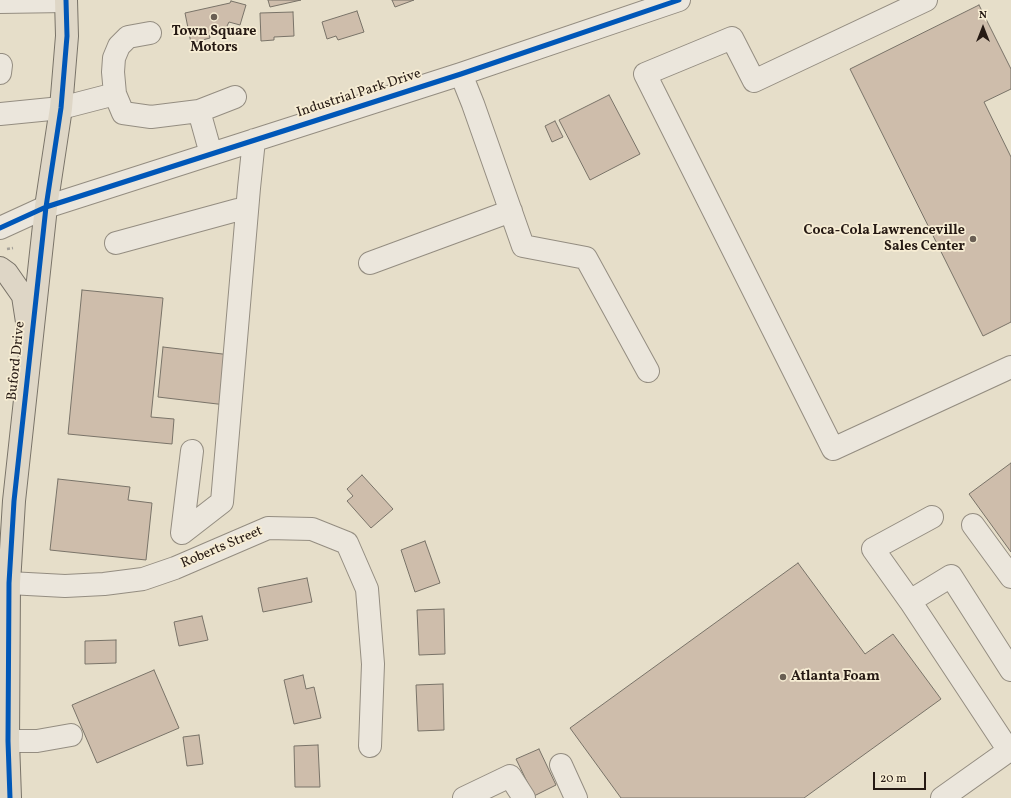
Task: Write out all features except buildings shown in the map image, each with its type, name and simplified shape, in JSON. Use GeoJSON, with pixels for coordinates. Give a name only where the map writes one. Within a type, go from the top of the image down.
{"type":"FeatureCollection","features":[{"type":"Feature","properties":{"kind":"highway","name":"Buford Drive"},"geometry":{"type":"LineString","coordinates":[[10,798],[8,741],[9,583],[7,500],[31,350],[46,207],[61,108],[67,36],[66,1]]}},
{"type":"Feature","properties":{"kind":"highway"},"geometry":{"type":"LineString","coordinates":[[3,258],[7,273],[23,296],[31,350]]}},
{"type":"Feature","properties":{"kind":"street","name":"Industrial Park Drive"},"geometry":{"type":"LineString","coordinates":[[0,228],[46,207],[461,74],[679,0]]}},
{"type":"Feature","properties":{"kind":"street"},"geometry":{"type":"LineString","coordinates":[[926,0],[754,81],[732,38],[645,74],[833,449],[1011,367]]}},
{"type":"Feature","properties":{"kind":"street"},"geometry":{"type":"LineString","coordinates":[[0,2],[66,1]]}},
{"type":"Feature","properties":{"kind":"street"},"geometry":{"type":"LineString","coordinates":[[150,33],[128,37],[119,46],[114,58],[113,72],[115,94],[123,113],[151,117],[199,111],[235,97]]}},
{"type":"Feature","properties":{"kind":"street"},"geometry":{"type":"LineString","coordinates":[[461,74],[474,104],[523,246],[586,258],[648,371]]}},
{"type":"Feature","properties":{"kind":"street"},"geometry":{"type":"LineString","coordinates":[[0,114],[61,108],[115,94]]}},
{"type":"Feature","properties":{"kind":"street"},"geometry":{"type":"LineString","coordinates":[[199,111],[211,154]]}},
{"type":"Feature","properties":{"kind":"street"},"geometry":{"type":"LineString","coordinates":[[192,451],[182,534],[222,502],[254,140]]}},
{"type":"Feature","properties":{"kind":"street"},"geometry":{"type":"LineString","coordinates":[[116,243],[237,210],[247,210]]}},
{"type":"Feature","properties":{"kind":"street"},"geometry":{"type":"LineString","coordinates":[[370,263],[511,211]]}},
{"type":"Feature","properties":{"kind":"street"},"geometry":{"type":"LineString","coordinates":[[932,517],[873,549],[910,601],[1010,750],[942,798]]}},
{"type":"Feature","properties":{"kind":"street"},"geometry":{"type":"LineString","coordinates":[[973,525],[1011,577]]}},
{"type":"Feature","properties":{"kind":"street","name":"Roberts Street"},"geometry":{"type":"LineString","coordinates":[[9,583],[65,586],[104,584],[143,579],[175,568],[268,528],[312,528],[347,543],[367,589],[373,664],[370,746]]}},
{"type":"Feature","properties":{"kind":"street"},"geometry":{"type":"LineString","coordinates":[[910,601],[951,576],[1011,670]]}},
{"type":"Feature","properties":{"kind":"street"},"geometry":{"type":"LineString","coordinates":[[8,741],[37,740],[71,735]]}},
{"type":"Feature","properties":{"kind":"street"},"geometry":{"type":"LineString","coordinates":[[561,765],[576,798]]}},
{"type":"Feature","properties":{"kind":"street"},"geometry":{"type":"LineString","coordinates":[[464,798],[510,776],[524,798]]}},
{"type":"Feature","properties":{"kind":"path"},"geometry":{"type":"LineString","coordinates":[[3,258],[13,248]]}},
{"type":"Feature","properties":{"kind":"cycle path"},"geometry":{"type":"LineString","coordinates":[[10,798],[8,741],[9,583],[14,501],[46,207],[61,108],[67,36],[66,0]]}},
{"type":"Feature","properties":{"kind":"cycle path"},"geometry":{"type":"LineString","coordinates":[[0,228],[46,207],[461,74],[679,0]]}},
{"type":"Feature","properties":{"kind":"place","name":"Town Square Motors"},"geometry":{"type":"Point","coordinates":[214,17]}},
{"type":"Feature","properties":{"kind":"place","name":"Coca-Cola Lawrenceville Sales Center"},"geometry":{"type":"Point","coordinates":[973,239]}},
{"type":"Feature","properties":{"kind":"place","name":"Atlanta Foam"},"geometry":{"type":"Point","coordinates":[783,677]}}]}
